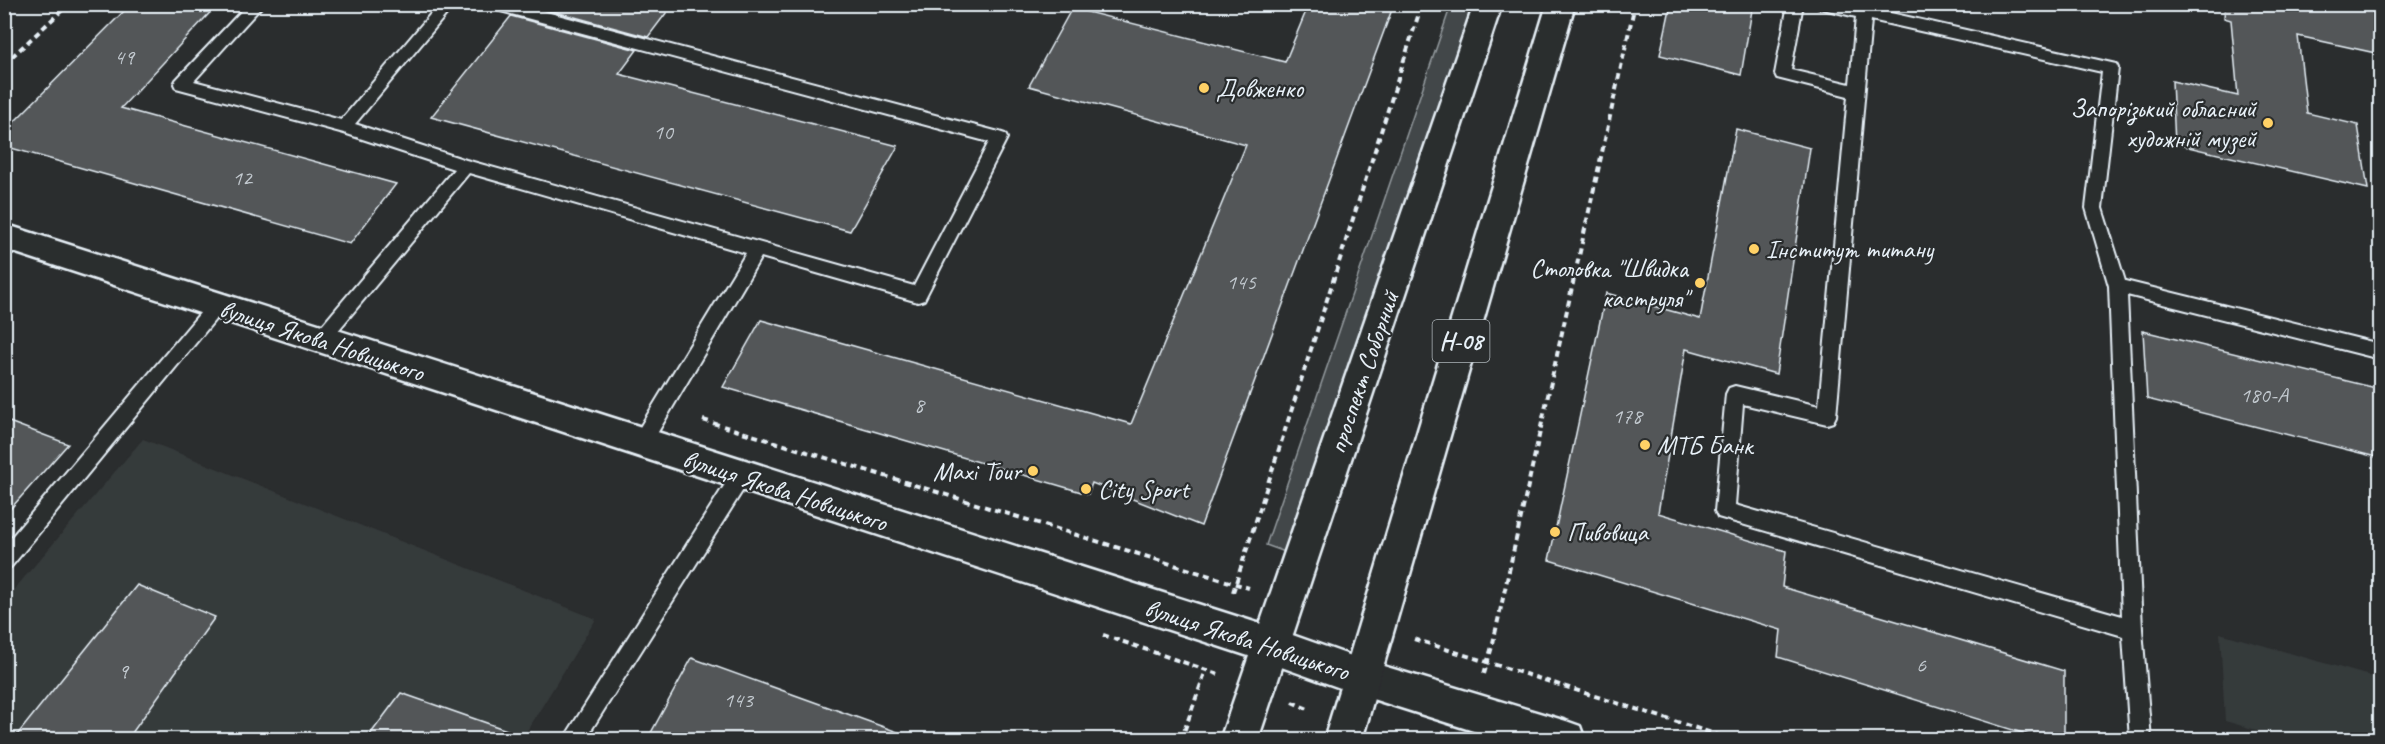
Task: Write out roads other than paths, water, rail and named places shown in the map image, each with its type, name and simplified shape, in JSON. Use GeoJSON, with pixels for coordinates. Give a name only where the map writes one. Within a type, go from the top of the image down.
{"type":"FeatureCollection","features":[{"type":"Feature","properties":{"kind":"main road","name":"проспект Соборний"},"geometry":{"type":"LineString","coordinates":[[1239,740],[1488,4]]}},
{"type":"Feature","properties":{"kind":"main road","name":"Н-08"},"geometry":{"type":"LineString","coordinates":[[1342,740],[1561,4]]}},
{"type":"Feature","properties":{"kind":"main road","name":"вулиця Якова Новицького"},"geometry":{"type":"LineString","coordinates":[[4,237],[1270,645],[1360,677],[1566,740]]}},
{"type":"Feature","properties":{"kind":"lane"},"geometry":{"type":"LineString","coordinates":[[257,4],[182,84],[344,127],[466,166],[918,295],[999,138],[494,4]]}},
{"type":"Feature","properties":{"kind":"lane"},"geometry":{"type":"LineString","coordinates":[[344,127],[448,4]]}},
{"type":"Feature","properties":{"kind":"lane"},"geometry":{"type":"LineString","coordinates":[[1796,4],[1783,74],[1857,92]]}},
{"type":"Feature","properties":{"kind":"lane"},"geometry":{"type":"LineString","coordinates":[[1824,4],[2110,68],[2094,208],[2118,286],[2132,629],[2141,740]]}},
{"type":"Feature","properties":{"kind":"lane"},"geometry":{"type":"LineString","coordinates":[[1864,13],[1827,416],[1735,394],[1725,511],[2132,629]]}},
{"type":"Feature","properties":{"kind":"lane"},"geometry":{"type":"LineString","coordinates":[[321,339],[466,166]]}},
{"type":"Feature","properties":{"kind":"lane"},"geometry":{"type":"LineString","coordinates":[[641,443],[757,249]]}},
{"type":"Feature","properties":{"kind":"lane"},"geometry":{"type":"LineString","coordinates":[[2118,286],[2380,351]]}},
{"type":"Feature","properties":{"kind":"lane"},"geometry":{"type":"LineString","coordinates":[[4,561],[217,305]]}},
{"type":"Feature","properties":{"kind":"lane"},"geometry":{"type":"LineString","coordinates":[[573,740],[741,476]]}},
{"type":"Feature","properties":{"kind":"place","name":"Довженко"},"geometry":{"type":"Point","coordinates":[1204,88]}},
{"type":"Feature","properties":{"kind":"place","name":"Запорізький обласний художній музей"},"geometry":{"type":"Point","coordinates":[2268,123]}},
{"type":"Feature","properties":{"kind":"place","name":"Інститут титану"},"geometry":{"type":"Point","coordinates":[1754,249]}},
{"type":"Feature","properties":{"kind":"place","name":"Столовка \"Швидка каструля\""},"geometry":{"type":"Point","coordinates":[1700,283]}},
{"type":"Feature","properties":{"kind":"place","name":"МТБ Банк"},"geometry":{"type":"Point","coordinates":[1645,445]}},
{"type":"Feature","properties":{"kind":"place","name":"Maxi Tour"},"geometry":{"type":"Point","coordinates":[1033,471]}},
{"type":"Feature","properties":{"kind":"place","name":"City Sport"},"geometry":{"type":"Point","coordinates":[1086,489]}},
{"type":"Feature","properties":{"kind":"place","name":"Пивовица"},"geometry":{"type":"Point","coordinates":[1555,532]}}]}
